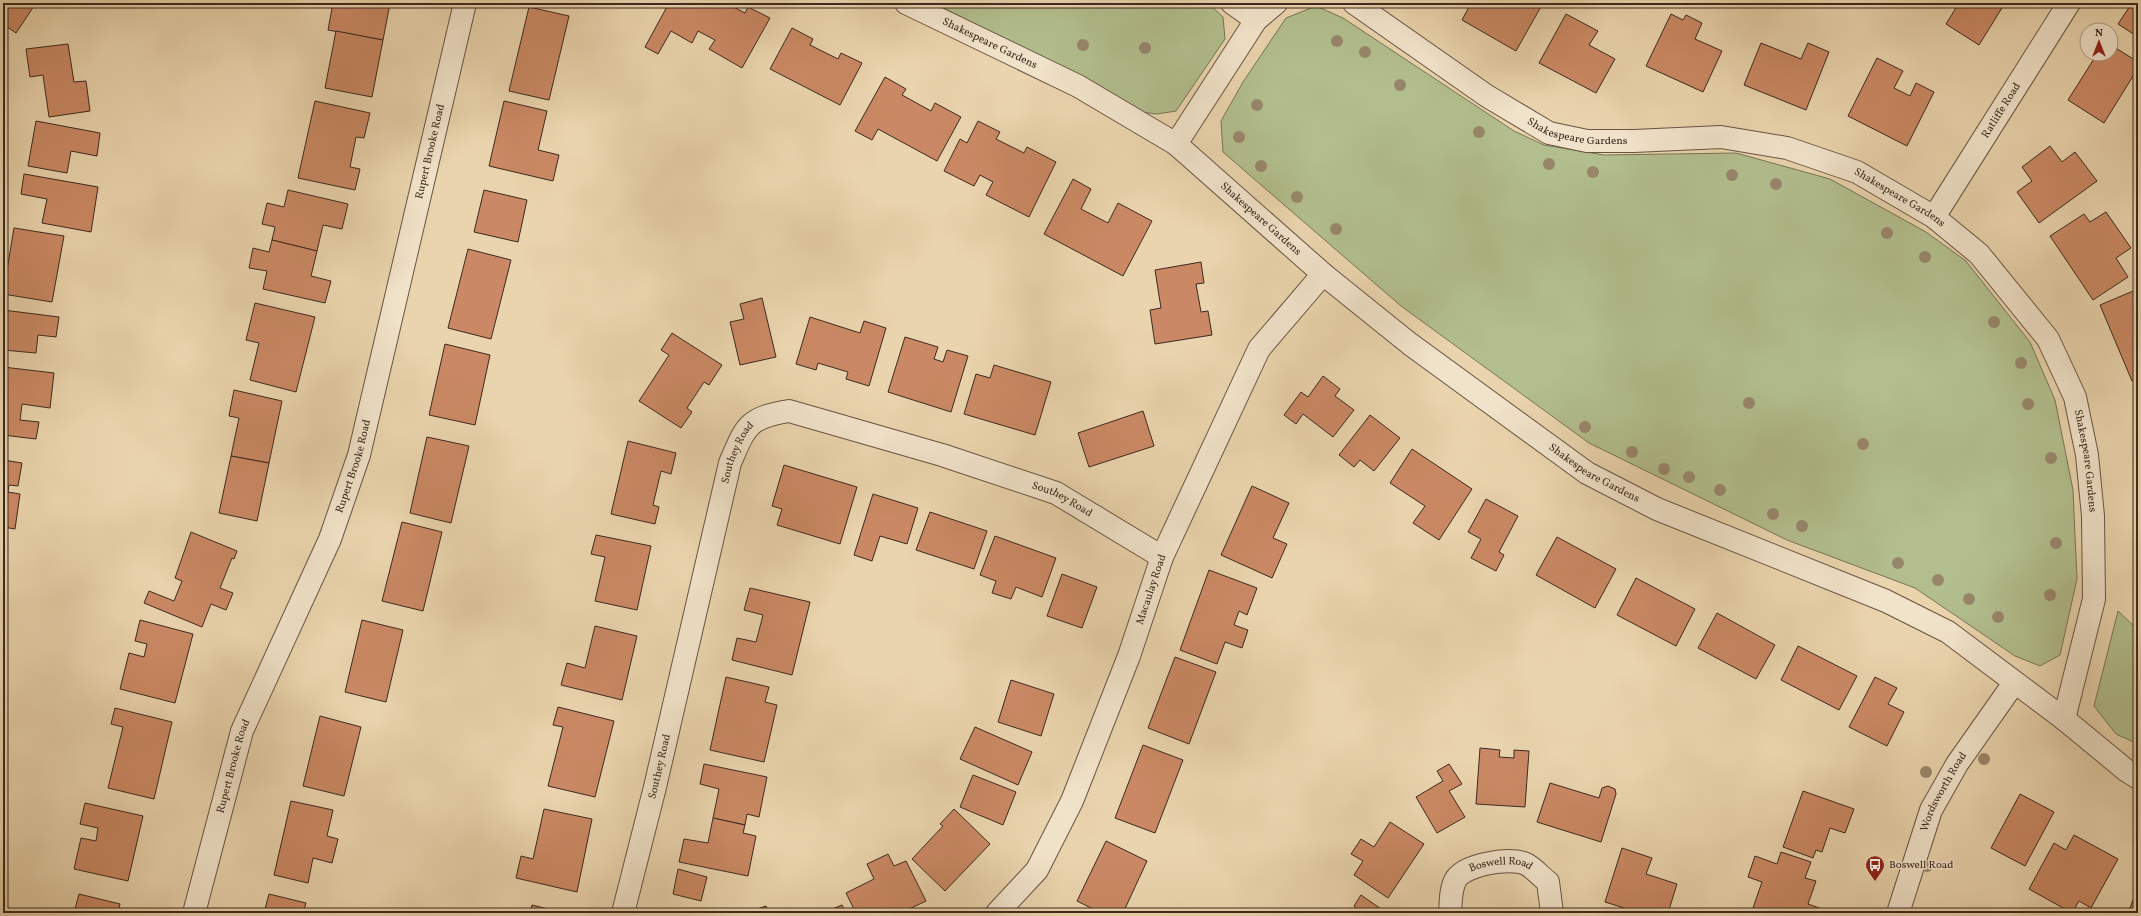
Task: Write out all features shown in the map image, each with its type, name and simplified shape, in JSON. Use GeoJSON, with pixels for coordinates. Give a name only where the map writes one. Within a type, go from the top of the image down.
{"type":"FeatureCollection","features":[{"type":"Feature","properties":{"kind":"street","name":"Rupert Brooke Road"},"geometry":{"type":"LineString","coordinates":[[194,913],[242,731],[330,539],[359,455],[465,3]]}},
{"type":"Feature","properties":{"kind":"street","name":"Shakespeare Gardens"},"geometry":{"type":"LineString","coordinates":[[906,3],[1078,86],[1176,144],[1323,274],[1416,349],[1587,473],[1657,509],[1886,601],[1948,632],[2064,719],[2127,771],[2138,778]]}},
{"type":"Feature","properties":{"kind":"street"},"geometry":{"type":"LineString","coordinates":[[1232,3],[1256,20]]}},
{"type":"Feature","properties":{"kind":"street"},"geometry":{"type":"LineString","coordinates":[[1176,144],[1256,20],[1276,3]]}},
{"type":"Feature","properties":{"kind":"street","name":"Shakespeare Gardens"},"geometry":{"type":"LineString","coordinates":[[1354,3],[1487,96],[1549,133],[1587,141],[1634,141],[1721,137],[1787,148],[1857,172],[1934,217],[1979,254],[2048,339],[2075,397],[2087,455],[2093,516],[2094,599],[2064,719]]}},
{"type":"Feature","properties":{"kind":"street","name":"Ratliffe Road"},"geometry":{"type":"LineString","coordinates":[[1934,217],[2069,3]]}},
{"type":"Feature","properties":{"kind":"street","name":"Macaulay Road"},"geometry":{"type":"LineString","coordinates":[[997,913],[1037,870],[1072,800],[1129,656],[1162,557],[1259,349],[1323,274]]}},
{"type":"Feature","properties":{"kind":"street","name":"Southey Road"},"geometry":{"type":"LineString","coordinates":[[623,913],[655,787],[730,463],[745,430],[765,415],[789,411],[942,455],[1056,493],[1162,557]]}},
{"type":"Feature","properties":{"kind":"street","name":"Wordsworth Road"},"geometry":{"type":"LineString","coordinates":[[1898,913],[1931,810],[1957,764],[2014,683]]}},
{"type":"Feature","properties":{"kind":"street","name":"Boswell Road"},"geometry":{"type":"LineString","coordinates":[[1450,913],[1451,897],[1456,879],[1477,865],[1497,862],[1525,864],[1548,882],[1552,913]]}},
{"type":"Feature","properties":{"kind":"green space"},"geometry":{"type":"Polygon","coordinates":[[[934,3],[1208,3],[1223,17],[1225,39],[1176,111],[1157,114],[1140,112],[934,3]]]}},
{"type":"Feature","properties":{"kind":"green space"},"geometry":{"type":"Polygon","coordinates":[[[1316,6],[1343,18],[1514,131],[1544,145],[1604,155],[1736,153],[1830,179],[1926,232],[1966,261],[2030,342],[2055,400],[2073,490],[2077,579],[2060,655],[2040,666],[2015,656],[1915,588],[1787,540],[1589,443],[1401,306],[1223,152],[1221,121],[1243,82],[1286,18],[1316,6]]]}},
{"type":"Feature","properties":{"kind":"green space"},"geometry":{"type":"Polygon","coordinates":[[[2118,611],[2138,630],[2138,744],[2116,734],[2094,706],[2118,611]]]}},
{"type":"Feature","properties":{"kind":"building"},"geometry":{"type":"Polygon","coordinates":[[[3,3],[36,3],[16,33],[3,24],[3,3]]]}},
{"type":"Feature","properties":{"kind":"building"},"geometry":{"type":"Polygon","coordinates":[[[333,3],[390,3],[383,40],[328,30],[333,3]]]}},
{"type":"Feature","properties":{"kind":"building"},"geometry":{"type":"Polygon","coordinates":[[[669,3],[726,3],[745,13],[748,7],[770,18],[742,68],[709,49],[715,40],[698,31],[692,43],[671,31],[658,54],[645,47],[669,3]]]}},
{"type":"Feature","properties":{"kind":"building"},"geometry":{"type":"Polygon","coordinates":[[[1471,3],[1543,3],[1516,51],[1462,20],[1471,3]]]}},
{"type":"Feature","properties":{"kind":"building"},"geometry":{"type":"Polygon","coordinates":[[[1959,3],[2005,3],[1979,45],[1946,24],[1959,3]]]}},
{"type":"Feature","properties":{"kind":"building"},"geometry":{"type":"Polygon","coordinates":[[[2132,3],[2138,3],[2138,37],[2119,25],[2132,3]]]}},
{"type":"Feature","properties":{"kind":"building"},"geometry":{"type":"Polygon","coordinates":[[[529,7],[569,16],[549,100],[509,91],[529,7]]]}},
{"type":"Feature","properties":{"kind":"building"},"geometry":{"type":"Polygon","coordinates":[[[1566,14],[1598,31],[1589,45],[1615,59],[1596,93],[1539,63],[1566,14]]]}},
{"type":"Feature","properties":{"kind":"building"},"geometry":{"type":"Polygon","coordinates":[[[1671,14],[1683,20],[1686,15],[1702,23],[1695,39],[1722,51],[1703,92],[1646,66],[1671,14]]]}},
{"type":"Feature","properties":{"kind":"building"},"geometry":{"type":"Polygon","coordinates":[[[792,28],[813,39],[810,45],[838,59],[841,53],[862,63],[840,105],[770,69],[792,28]]]}},
{"type":"Feature","properties":{"kind":"building"},"geometry":{"type":"Polygon","coordinates":[[[336,31],[383,40],[372,97],[325,88],[336,31]]]}},
{"type":"Feature","properties":{"kind":"building"},"geometry":{"type":"Polygon","coordinates":[[[1761,43],[1801,59],[1808,43],[1829,52],[1806,110],[1744,85],[1761,43]]]}},
{"type":"Feature","properties":{"kind":"building"},"geometry":{"type":"Polygon","coordinates":[[[68,44],[74,82],[86,81],[90,111],[49,117],[43,75],[30,77],[26,49],[68,44]]]}},
{"type":"Feature","properties":{"kind":"building"},"geometry":{"type":"Polygon","coordinates":[[[2119,50],[2138,62],[2138,68],[2104,123],[2068,100],[2092,62],[2119,62],[2119,50]]]}},
{"type":"Feature","properties":{"kind":"building"},"geometry":{"type":"Polygon","coordinates":[[[1877,58],[1903,71],[1894,88],[1910,96],[1916,83],[1934,92],[1907,146],[1848,116],[1877,58]]]}},
{"type":"Feature","properties":{"kind":"building"},"geometry":{"type":"Polygon","coordinates":[[[885,77],[906,89],[902,95],[931,111],[935,103],[961,117],[937,161],[878,129],[872,140],[855,131],[885,77]]]}},
{"type":"Feature","properties":{"kind":"building"},"geometry":{"type":"Polygon","coordinates":[[[315,101],[370,113],[364,138],[356,137],[350,167],[360,169],[355,190],[298,178],[315,101]]]}},
{"type":"Feature","properties":{"kind":"building"},"geometry":{"type":"Polygon","coordinates":[[[504,101],[547,111],[538,150],[559,155],[553,181],[489,166],[504,101]]]}},
{"type":"Feature","properties":{"kind":"building"},"geometry":{"type":"Polygon","coordinates":[[[36,121],[100,133],[97,156],[71,151],[67,173],[28,166],[36,121]]]}},
{"type":"Feature","properties":{"kind":"building"},"geometry":{"type":"Polygon","coordinates":[[[978,121],[1000,132],[996,139],[1024,153],[1027,147],[1056,162],[1029,217],[986,195],[993,182],[980,175],[974,186],[944,171],[960,139],[967,143],[978,121]]]}},
{"type":"Feature","properties":{"kind":"building"},"geometry":{"type":"Polygon","coordinates":[[[2050,146],[2062,162],[2075,152],[2097,181],[2039,223],[2017,192],[2032,181],[2022,167],[2050,146]]]}},
{"type":"Feature","properties":{"kind":"building"},"geometry":{"type":"Polygon","coordinates":[[[24,174],[98,187],[91,232],[42,223],[47,199],[21,194],[24,174]]]}},
{"type":"Feature","properties":{"kind":"building"},"geometry":{"type":"Polygon","coordinates":[[[1073,179],[1091,189],[1081,209],[1108,223],[1118,203],[1152,221],[1123,276],[1044,234],[1073,179]]]}},
{"type":"Feature","properties":{"kind":"building"},"geometry":{"type":"Polygon","coordinates":[[[288,190],[348,204],[342,229],[323,225],[317,251],[272,240],[275,227],[262,224],[267,203],[284,207],[288,190]]]}},
{"type":"Feature","properties":{"kind":"building"},"geometry":{"type":"Polygon","coordinates":[[[484,190],[527,200],[518,242],[474,232],[484,190]]]}},
{"type":"Feature","properties":{"kind":"building"},"geometry":{"type":"Polygon","coordinates":[[[2106,212],[2131,248],[2116,258],[2128,277],[2093,300],[2050,236],[2084,214],[2090,222],[2106,212]]]}},
{"type":"Feature","properties":{"kind":"building"},"geometry":{"type":"Polygon","coordinates":[[[14,228],[64,236],[52,302],[3,294],[14,228]]]}},
{"type":"Feature","properties":{"kind":"building"},"geometry":{"type":"Polygon","coordinates":[[[272,240],[317,251],[311,276],[331,281],[325,303],[263,289],[267,271],[249,268],[253,248],[269,252],[272,240]]]}},
{"type":"Feature","properties":{"kind":"building"},"geometry":{"type":"Polygon","coordinates":[[[468,249],[511,260],[491,339],[448,328],[468,249]]]}},
{"type":"Feature","properties":{"kind":"building"},"geometry":{"type":"Polygon","coordinates":[[[1201,262],[1204,283],[1196,284],[1201,312],[1208,311],[1212,335],[1155,344],[1150,310],[1161,308],[1155,270],[1201,262]]]}},
{"type":"Feature","properties":{"kind":"building"},"geometry":{"type":"Polygon","coordinates":[[[2138,289],[2138,378],[2132,381],[2100,305],[2138,289]]]}},
{"type":"Feature","properties":{"kind":"building"},"geometry":{"type":"Polygon","coordinates":[[[762,298],[776,357],[740,365],[730,322],[744,319],[740,304],[762,298]]]}},
{"type":"Feature","properties":{"kind":"building"},"geometry":{"type":"Polygon","coordinates":[[[255,303],[315,317],[296,392],[250,380],[259,343],[246,340],[255,303]]]}},
{"type":"Feature","properties":{"kind":"building"},"geometry":{"type":"Polygon","coordinates":[[[3,310],[59,317],[56,337],[38,335],[36,353],[3,350],[3,310]]]}},
{"type":"Feature","properties":{"kind":"building"},"geometry":{"type":"Polygon","coordinates":[[[810,317],[860,333],[864,321],[886,328],[869,386],[846,379],[848,372],[818,363],[816,370],[796,364],[810,317]]]}},
{"type":"Feature","properties":{"kind":"building"},"geometry":{"type":"Polygon","coordinates":[[[672,333],[722,365],[709,385],[704,382],[687,408],[692,412],[681,428],[639,401],[669,355],[661,350],[672,333]]]}},
{"type":"Feature","properties":{"kind":"building"},"geometry":{"type":"Polygon","coordinates":[[[905,337],[938,347],[934,359],[943,362],[947,350],[968,356],[951,412],[888,392],[905,337]]]}},
{"type":"Feature","properties":{"kind":"building"},"geometry":{"type":"Polygon","coordinates":[[[445,344],[490,355],[475,425],[429,415],[445,344]]]}},
{"type":"Feature","properties":{"kind":"building"},"geometry":{"type":"Polygon","coordinates":[[[994,365],[1051,382],[1035,435],[964,414],[976,374],[990,378],[994,365]]]}},
{"type":"Feature","properties":{"kind":"building"},"geometry":{"type":"Polygon","coordinates":[[[3,367],[54,373],[50,408],[22,404],[20,420],[39,422],[36,439],[3,435],[3,367]]]}},
{"type":"Feature","properties":{"kind":"building"},"geometry":{"type":"Polygon","coordinates":[[[1323,376],[1340,389],[1335,396],[1354,410],[1333,437],[1303,414],[1296,424],[1284,415],[1301,392],[1308,397],[1323,376]]]}},
{"type":"Feature","properties":{"kind":"building"},"geometry":{"type":"Polygon","coordinates":[[[234,390],[282,401],[269,463],[231,456],[239,418],[229,416],[234,390]]]}},
{"type":"Feature","properties":{"kind":"building"},"geometry":{"type":"Polygon","coordinates":[[[1143,411],[1154,446],[1089,467],[1078,433],[1143,411]]]}},
{"type":"Feature","properties":{"kind":"building"},"geometry":{"type":"Polygon","coordinates":[[[1370,415],[1400,438],[1374,471],[1360,460],[1354,467],[1339,455],[1370,415]]]}},
{"type":"Feature","properties":{"kind":"building"},"geometry":{"type":"Polygon","coordinates":[[[427,437],[469,446],[451,523],[410,513],[427,437]]]}},
{"type":"Feature","properties":{"kind":"building"},"geometry":{"type":"Polygon","coordinates":[[[628,441],[676,453],[671,474],[661,471],[653,505],[659,507],[655,524],[611,514],[628,441]]]}},
{"type":"Feature","properties":{"kind":"building"},"geometry":{"type":"Polygon","coordinates":[[[1412,449],[1472,489],[1439,540],[1413,523],[1425,506],[1390,483],[1412,449]]]}},
{"type":"Feature","properties":{"kind":"building"},"geometry":{"type":"Polygon","coordinates":[[[231,456],[269,463],[257,521],[219,513],[231,456]]]}},
{"type":"Feature","properties":{"kind":"building"},"geometry":{"type":"Polygon","coordinates":[[[3,460],[22,463],[18,486],[9,485],[8,492],[20,494],[15,529],[3,527],[3,460]]]}},
{"type":"Feature","properties":{"kind":"building"},"geometry":{"type":"Polygon","coordinates":[[[784,465],[857,487],[840,544],[777,525],[782,509],[772,506],[784,465]]]}},
{"type":"Feature","properties":{"kind":"building"},"geometry":{"type":"Polygon","coordinates":[[[1252,486],[1289,503],[1273,538],[1287,544],[1272,578],[1221,555],[1252,486]]]}},
{"type":"Feature","properties":{"kind":"building"},"geometry":{"type":"Polygon","coordinates":[[[873,494],[918,508],[907,544],[880,536],[872,561],[854,555],[873,494]]]}},
{"type":"Feature","properties":{"kind":"building"},"geometry":{"type":"Polygon","coordinates":[[[1486,499],[1518,516],[1499,552],[1504,555],[1496,571],[1471,558],[1481,539],[1468,532],[1486,499]]]}},
{"type":"Feature","properties":{"kind":"building"},"geometry":{"type":"Polygon","coordinates":[[[930,512],[987,531],[974,569],[916,550],[930,512]]]}},
{"type":"Feature","properties":{"kind":"building"},"geometry":{"type":"Polygon","coordinates":[[[402,522],[442,532],[423,611],[382,601],[402,522]]]}},
{"type":"Feature","properties":{"kind":"building"},"geometry":{"type":"Polygon","coordinates":[[[191,532],[237,551],[234,559],[232,558],[220,588],[233,593],[226,610],[211,604],[202,627],[144,603],[149,591],[174,601],[182,581],[175,578],[191,532]]]}},
{"type":"Feature","properties":{"kind":"building"},"geometry":{"type":"Polygon","coordinates":[[[596,535],[651,546],[637,610],[595,601],[605,557],[591,554],[596,535]]]}},
{"type":"Feature","properties":{"kind":"building"},"geometry":{"type":"Polygon","coordinates":[[[995,536],[1056,558],[1042,597],[1016,587],[1011,599],[992,593],[996,581],[980,575],[995,536]]]}},
{"type":"Feature","properties":{"kind":"building"},"geometry":{"type":"Polygon","coordinates":[[[1557,537],[1616,569],[1595,608],[1536,575],[1557,537]]]}},
{"type":"Feature","properties":{"kind":"building"},"geometry":{"type":"Polygon","coordinates":[[[1209,570],[1257,588],[1247,615],[1239,611],[1234,625],[1248,630],[1242,648],[1225,642],[1217,664],[1180,650],[1209,570]]]}},
{"type":"Feature","properties":{"kind":"building"},"geometry":{"type":"Polygon","coordinates":[[[1062,574],[1097,587],[1082,628],[1047,616],[1062,574]]]}},
{"type":"Feature","properties":{"kind":"building"},"geometry":{"type":"Polygon","coordinates":[[[1636,578],[1695,609],[1676,646],[1617,615],[1636,578]]]}},
{"type":"Feature","properties":{"kind":"building"},"geometry":{"type":"Polygon","coordinates":[[[750,588],[810,602],[792,675],[732,660],[737,638],[756,642],[763,615],[744,610],[750,588]]]}},
{"type":"Feature","properties":{"kind":"building"},"geometry":{"type":"Polygon","coordinates":[[[1717,613],[1775,645],[1756,679],[1698,648],[1717,613]]]}},
{"type":"Feature","properties":{"kind":"building"},"geometry":{"type":"Polygon","coordinates":[[[140,620],[193,634],[175,703],[120,689],[129,653],[144,657],[147,644],[135,641],[140,620]]]}},
{"type":"Feature","properties":{"kind":"building"},"geometry":{"type":"Polygon","coordinates":[[[362,620],[403,630],[386,702],[345,692],[362,620]]]}},
{"type":"Feature","properties":{"kind":"building"},"geometry":{"type":"Polygon","coordinates":[[[595,626],[637,636],[622,700],[561,685],[567,663],[585,668],[595,626]]]}},
{"type":"Feature","properties":{"kind":"building"},"geometry":{"type":"Polygon","coordinates":[[[1798,646],[1857,676],[1839,710],[1781,680],[1798,646]]]}},
{"type":"Feature","properties":{"kind":"building"},"geometry":{"type":"Polygon","coordinates":[[[1175,657],[1216,672],[1189,744],[1148,728],[1175,657]]]}},
{"type":"Feature","properties":{"kind":"building"},"geometry":{"type":"Polygon","coordinates":[[[726,677],[769,687],[765,702],[777,705],[764,762],[710,750],[726,677]]]}},
{"type":"Feature","properties":{"kind":"building"},"geometry":{"type":"Polygon","coordinates":[[[1875,677],[1897,688],[1888,704],[1904,712],[1887,746],[1849,727],[1875,677]]]}},
{"type":"Feature","properties":{"kind":"building"},"geometry":{"type":"Polygon","coordinates":[[[1011,680],[1054,694],[1041,736],[998,722],[1011,680]]]}},
{"type":"Feature","properties":{"kind":"building"},"geometry":{"type":"Polygon","coordinates":[[[558,707],[614,721],[595,797],[548,786],[563,727],[553,725],[558,707]]]}},
{"type":"Feature","properties":{"kind":"building"},"geometry":{"type":"Polygon","coordinates":[[[115,708],[172,722],[154,799],[108,788],[123,727],[111,724],[115,708]]]}},
{"type":"Feature","properties":{"kind":"building"},"geometry":{"type":"Polygon","coordinates":[[[320,716],[361,727],[344,796],[303,786],[320,716]]]}},
{"type":"Feature","properties":{"kind":"building"},"geometry":{"type":"Polygon","coordinates":[[[975,727],[1032,752],[1018,785],[960,759],[975,727]]]}},
{"type":"Feature","properties":{"kind":"building"},"geometry":{"type":"Polygon","coordinates":[[[1143,745],[1183,760],[1155,833],[1115,818],[1143,745]]]}},
{"type":"Feature","properties":{"kind":"building"},"geometry":{"type":"Polygon","coordinates":[[[1480,748],[1500,750],[1499,757],[1514,758],[1514,750],[1529,751],[1525,807],[1476,804],[1480,748]]]}},
{"type":"Feature","properties":{"kind":"building"},"geometry":{"type":"Polygon","coordinates":[[[704,764],[767,777],[759,817],[747,814],[745,825],[713,818],[719,789],[700,784],[704,764]]]}},
{"type":"Feature","properties":{"kind":"building"},"geometry":{"type":"Polygon","coordinates":[[[1449,764],[1462,784],[1449,791],[1465,817],[1437,833],[1416,797],[1443,781],[1437,771],[1449,764]]]}},
{"type":"Feature","properties":{"kind":"building"},"geometry":{"type":"Polygon","coordinates":[[[973,775],[1016,792],[1003,825],[960,807],[973,775]]]}},
{"type":"Feature","properties":{"kind":"building"},"geometry":{"type":"Polygon","coordinates":[[[1550,783],[1599,798],[1602,788],[1608,786],[1615,789],[1616,794],[1601,842],[1537,822],[1550,783]]]}},
{"type":"Feature","properties":{"kind":"building"},"geometry":{"type":"Polygon","coordinates":[[[1803,791],[1854,809],[1845,833],[1830,828],[1822,852],[1816,850],[1813,858],[1783,847],[1803,791]]]}},
{"type":"Feature","properties":{"kind":"building"},"geometry":{"type":"Polygon","coordinates":[[[2020,794],[2054,812],[2025,866],[1991,848],[2020,794]]]}},
{"type":"Feature","properties":{"kind":"building"},"geometry":{"type":"Polygon","coordinates":[[[291,801],[333,810],[327,836],[338,839],[332,863],[313,858],[308,883],[274,875],[291,801]]]}},
{"type":"Feature","properties":{"kind":"building"},"geometry":{"type":"Polygon","coordinates":[[[85,803],[143,816],[128,881],[74,869],[81,838],[96,841],[98,828],[80,824],[85,803]]]}},
{"type":"Feature","properties":{"kind":"building"},"geometry":{"type":"Polygon","coordinates":[[[544,809],[592,819],[577,892],[516,878],[521,856],[533,859],[544,809]]]}},
{"type":"Feature","properties":{"kind":"building"},"geometry":{"type":"Polygon","coordinates":[[[954,809],[990,844],[945,891],[912,859],[943,826],[940,824],[954,809]]]}},
{"type":"Feature","properties":{"kind":"building"},"geometry":{"type":"Polygon","coordinates":[[[713,818],[745,825],[743,833],[756,836],[748,876],[679,862],[684,839],[708,843],[713,818]]]}},
{"type":"Feature","properties":{"kind":"building"},"geometry":{"type":"Polygon","coordinates":[[[1390,822],[1424,844],[1388,898],[1354,875],[1363,861],[1351,854],[1361,839],[1374,847],[1390,822]]]}},
{"type":"Feature","properties":{"kind":"building"},"geometry":{"type":"Polygon","coordinates":[[[2074,835],[2118,859],[2091,908],[2079,901],[2072,913],[2029,889],[2054,843],[2066,850],[2074,835]]]}},
{"type":"Feature","properties":{"kind":"building"},"geometry":{"type":"Polygon","coordinates":[[[1106,841],[1147,861],[1123,913],[1101,913],[1077,901],[1106,841]]]}},
{"type":"Feature","properties":{"kind":"building"},"geometry":{"type":"Polygon","coordinates":[[[1622,848],[1652,858],[1646,874],[1677,884],[1668,913],[1640,913],[1605,902],[1622,848]]]}},
{"type":"Feature","properties":{"kind":"building"},"geometry":{"type":"Polygon","coordinates":[[[1781,852],[1811,862],[1805,878],[1816,881],[1808,904],[1822,909],[1821,913],[1766,913],[1753,908],[1762,882],[1748,877],[1755,856],[1777,864],[1781,852]]]}},
{"type":"Feature","properties":{"kind":"building"},"geometry":{"type":"Polygon","coordinates":[[[888,854],[894,866],[906,861],[926,901],[901,913],[856,913],[846,893],[874,879],[867,864],[888,854]]]}},
{"type":"Feature","properties":{"kind":"building"},"geometry":{"type":"Polygon","coordinates":[[[678,869],[707,877],[701,901],[673,894],[678,869]]]}},
{"type":"Feature","properties":{"kind":"building"},"geometry":{"type":"Polygon","coordinates":[[[2138,887],[2138,913],[2128,913],[2138,887]]]}},
{"type":"Feature","properties":{"kind":"building"},"geometry":{"type":"Polygon","coordinates":[[[79,894],[120,904],[118,913],[74,913],[79,894]]]}},
{"type":"Feature","properties":{"kind":"building"},"geometry":{"type":"Polygon","coordinates":[[[269,894],[306,903],[303,913],[264,913],[269,894]]]}},
{"type":"Feature","properties":{"kind":"building"},"geometry":{"type":"Polygon","coordinates":[[[1361,895],[1387,913],[1360,913],[1361,911],[1354,906],[1361,895]]]}},
{"type":"Feature","properties":{"kind":"building"},"geometry":{"type":"Polygon","coordinates":[[[532,905],[564,913],[530,913],[532,905]]]}},
{"type":"Feature","properties":{"kind":"building"},"geometry":{"type":"Polygon","coordinates":[[[842,905],[846,913],[823,913],[842,905]]]}},
{"type":"Feature","properties":{"kind":"building"},"geometry":{"type":"Polygon","coordinates":[[[766,906],[769,913],[759,913],[757,909],[766,906]]]}},
{"type":"Feature","properties":{"kind":"place","name":"Boswell Road"},"geometry":{"type":"Point","coordinates":[1875,882]}}]}
